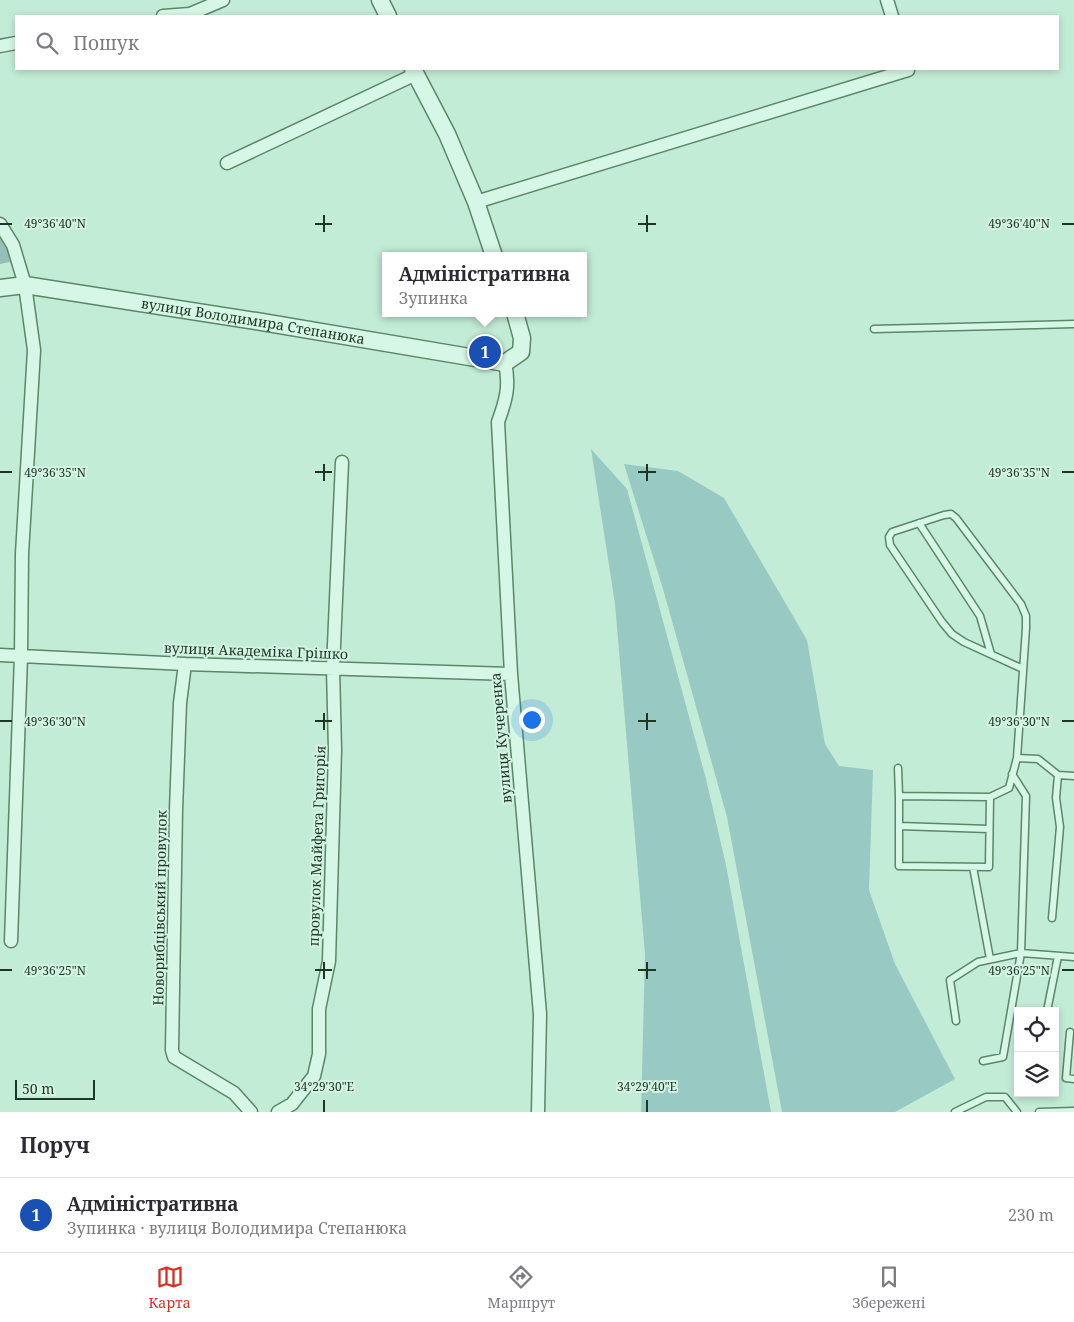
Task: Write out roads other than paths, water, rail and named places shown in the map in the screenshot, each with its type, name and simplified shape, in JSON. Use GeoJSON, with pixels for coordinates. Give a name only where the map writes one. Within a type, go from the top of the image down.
{"type":"FeatureCollection","features":[{"type":"Feature","properties":{"kind":"street"},"geometry":{"type":"LineString","coordinates":[[176,15],[190,14],[223,0]]}},
{"type":"Feature","properties":{"kind":"street"},"geometry":{"type":"LineString","coordinates":[[380,0],[388,15]]}},
{"type":"Feature","properties":{"kind":"street"},"geometry":{"type":"LineString","coordinates":[[888,0],[892,15]]}},
{"type":"Feature","properties":{"kind":"street"},"geometry":{"type":"LineString","coordinates":[[0,46],[15,43]]}},
{"type":"Feature","properties":{"kind":"street"},"geometry":{"type":"LineString","coordinates":[[476,202],[908,70]]}},
{"type":"Feature","properties":{"kind":"street"},"geometry":{"type":"LineString","coordinates":[[227,163],[415,72],[447,134],[476,202],[493,252]]}},
{"type":"Feature","properties":{"kind":"street"},"geometry":{"type":"LineString","coordinates":[[0,224],[13,245],[25,285],[34,350],[22,554],[21,656],[11,941]]}},
{"type":"Feature","properties":{"kind":"street","name":"вулиця Володимира Степанюка"},"geometry":{"type":"LineString","coordinates":[[0,288],[25,285],[275,324],[505,363]]}},
{"type":"Feature","properties":{"kind":"street"},"geometry":{"type":"LineString","coordinates":[[505,363],[521,352],[522,338],[516,317]]}},
{"type":"Feature","properties":{"kind":"street","name":"вулиця Кучеренка"},"geometry":{"type":"LineString","coordinates":[[505,363],[508,376],[507,396],[498,422],[511,674],[540,1014],[538,1112]]}},
{"type":"Feature","properties":{"kind":"street","name":"провулок Майфета Григорія"},"geometry":{"type":"LineString","coordinates":[[278,1112],[292,1104],[314,1076],[319,1054],[319,1009],[329,961],[335,750],[333,668],[342,462]]}},
{"type":"Feature","properties":{"kind":"street","name":"вулиця Академіка Грішко"},"geometry":{"type":"LineString","coordinates":[[0,654],[185,664],[511,674]]}},
{"type":"Feature","properties":{"kind":"street","name":"Новорибцівський провулок"},"geometry":{"type":"LineString","coordinates":[[185,664],[180,703],[176,810],[172,1050],[174,1057],[234,1093],[251,1112]]}},
{"type":"Feature","properties":{"kind":"lane"},"geometry":{"type":"LineString","coordinates":[[874,329],[1074,324]]}},
{"type":"Feature","properties":{"kind":"lane"},"geometry":{"type":"LineString","coordinates":[[899,796],[990,797],[1009,788],[1017,758],[1026,628],[1026,616],[1022,604],[951,514],[892,532],[889,537],[890,545],[952,634],[964,642],[1023,669]]}},
{"type":"Feature","properties":{"kind":"lane"},"geometry":{"type":"LineString","coordinates":[[919,523],[980,616],[991,654]]}},
{"type":"Feature","properties":{"kind":"lane"},"geometry":{"type":"LineString","coordinates":[[1017,758],[1038,759],[1058,775],[1074,776]]}},
{"type":"Feature","properties":{"kind":"lane"},"geometry":{"type":"LineString","coordinates":[[898,768],[899,866],[989,868],[990,797]]}},
{"type":"Feature","properties":{"kind":"lane"},"geometry":{"type":"LineString","coordinates":[[983,1061],[1003,1057],[1021,953],[1026,796],[1012,774]]}},
{"type":"Feature","properties":{"kind":"lane"},"geometry":{"type":"LineString","coordinates":[[1052,918],[1060,828],[1056,798],[1058,775]]}},
{"type":"Feature","properties":{"kind":"lane"},"geometry":{"type":"LineString","coordinates":[[899,826],[989,828]]}},
{"type":"Feature","properties":{"kind":"lane"},"geometry":{"type":"LineString","coordinates":[[973,867],[990,959]]}},
{"type":"Feature","properties":{"kind":"lane"},"geometry":{"type":"LineString","coordinates":[[956,1021],[950,980],[978,962],[1021,953],[1074,958]]}},
{"type":"Feature","properties":{"kind":"lane"},"geometry":{"type":"LineString","coordinates":[[1048,1007],[1058,956]]}},
{"type":"Feature","properties":{"kind":"lane"},"geometry":{"type":"LineString","coordinates":[[1070,1032],[1066,1078],[1074,1079]]}},
{"type":"Feature","properties":{"kind":"lane"},"geometry":{"type":"LineString","coordinates":[[955,1112],[986,1097],[1005,1097],[1017,1112]]}},
{"type":"Feature","properties":{"kind":"lane"},"geometry":{"type":"LineString","coordinates":[[1039,1112],[1074,1111]]}},
{"type":"Feature","properties":{"kind":"place","name":"Адміністративна"},"geometry":{"type":"Point","coordinates":[485,352]}}]}
